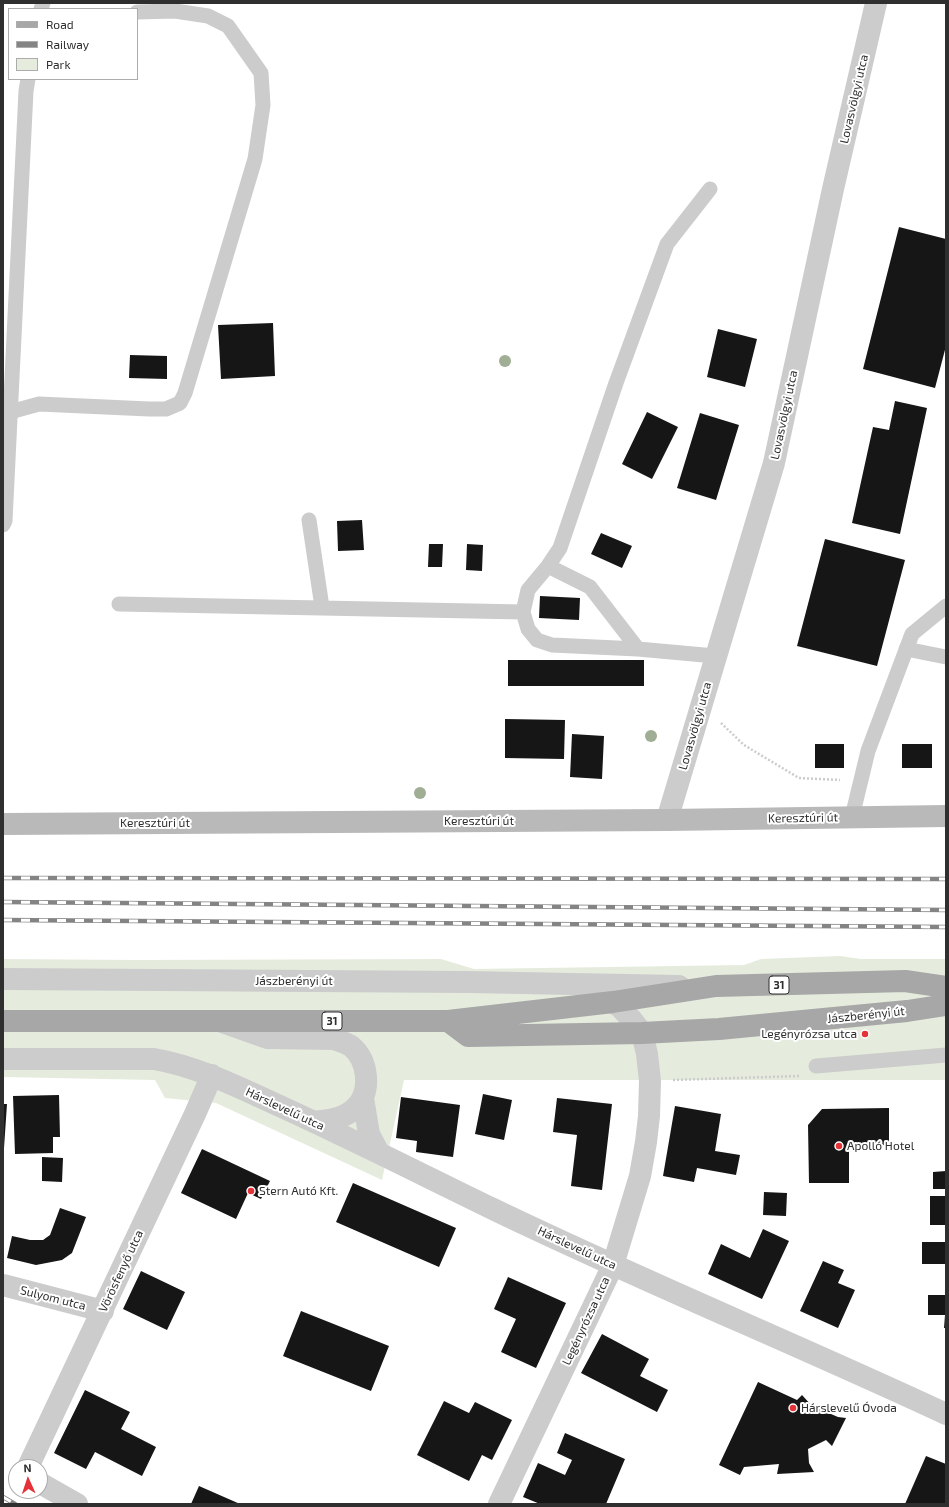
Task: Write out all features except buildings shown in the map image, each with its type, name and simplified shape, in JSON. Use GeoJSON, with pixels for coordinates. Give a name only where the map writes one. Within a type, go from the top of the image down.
{"type":"FeatureCollection","features":[{"type":"Feature","properties":{"kind":"main road","name":"Keresztúri út"},"geometry":{"type":"LineString","coordinates":[[6,824],[667,820],[946,816]]}},
{"type":"Feature","properties":{"kind":"main road","name":"Jászberényi út"},"geometry":{"type":"LineString","coordinates":[[3,1021],[448,1020],[613,1002],[716,986],[905,981],[946,987]]}},
{"type":"Feature","properties":{"kind":"main road","name":"Jászberényi út"},"geometry":{"type":"LineString","coordinates":[[448,1020],[468,1036],[642,1033],[719,1029],[907,1011],[946,1005]]}},
{"type":"Feature","properties":{"kind":"street","name":"Lovasvölgyi utca"},"geometry":{"type":"LineString","coordinates":[[667,820],[774,463],[833,189],[876,3]]}},
{"type":"Feature","properties":{"kind":"street","name":"Jászberényi út"},"geometry":{"type":"LineString","coordinates":[[3,979],[460,982],[716,986]]}},
{"type":"Feature","properties":{"kind":"street"},"geometry":{"type":"LineString","coordinates":[[584,984],[613,1002],[632,1020],[642,1033]]}},
{"type":"Feature","properties":{"kind":"street","name":"Jászberényi út"},"geometry":{"type":"LineString","coordinates":[[217,1020],[267,1038],[334,1039],[344,1042],[352,1047],[363,1065],[366,1082],[363,1098],[369,1134],[378,1153]]}},
{"type":"Feature","properties":{"kind":"street","name":"Legényrózsa utca"},"geometry":{"type":"LineString","coordinates":[[499,1504],[613,1265],[640,1176],[646,1142],[649,1116],[650,1081],[647,1054],[642,1033]]}},
{"type":"Feature","properties":{"kind":"street"},"geometry":{"type":"LineString","coordinates":[[3,1060],[154,1059],[171,1062],[212,1075]]}},
{"type":"Feature","properties":{"kind":"street","name":"Hárslevelű utca"},"geometry":{"type":"LineString","coordinates":[[212,1075],[314,1122],[560,1241],[946,1414]]}},
{"type":"Feature","properties":{"kind":"street","name":"Vörösfenyő utca"},"geometry":{"type":"LineString","coordinates":[[32,1459],[103,1311],[212,1075]]}},
{"type":"Feature","properties":{"kind":"street"},"geometry":{"type":"LineString","coordinates":[[314,1122],[343,1116],[356,1107],[363,1098]]}},
{"type":"Feature","properties":{"kind":"street","name":"Sulyom utca"},"geometry":{"type":"LineString","coordinates":[[3,1285],[103,1311]]}},
{"type":"Feature","properties":{"kind":"street"},"geometry":{"type":"LineString","coordinates":[[48,1488],[77,1504]]}},
{"type":"Feature","properties":{"kind":"lane"},"geometry":{"type":"LineString","coordinates":[[10,412],[39,404],[149,409],[166,408],[180,403],[184,393],[254,159],[263,105],[261,73],[228,26],[208,16],[175,11],[138,12]]}},
{"type":"Feature","properties":{"kind":"lane"},"geometry":{"type":"LineString","coordinates":[[3,524],[5,521],[26,91],[28,80]]}},
{"type":"Feature","properties":{"kind":"lane"},"geometry":{"type":"LineString","coordinates":[[710,189],[667,244],[616,383],[560,548],[548,566],[528,590],[523,612],[528,629],[537,640],[552,645],[638,649],[715,656]]}},
{"type":"Feature","properties":{"kind":"lane"},"geometry":{"type":"LineString","coordinates":[[309,520],[322,608]]}},
{"type":"Feature","properties":{"kind":"lane"},"geometry":{"type":"LineString","coordinates":[[548,566],[590,587],[638,649]]}},
{"type":"Feature","properties":{"kind":"lane"},"geometry":{"type":"LineString","coordinates":[[119,604],[523,612]]}},
{"type":"Feature","properties":{"kind":"lane"},"geometry":{"type":"LineString","coordinates":[[852,817],[868,751],[912,634],[946,606]]}},
{"type":"Feature","properties":{"kind":"lane"},"geometry":{"type":"LineString","coordinates":[[906,649],[946,657]]}},
{"type":"Feature","properties":{"kind":"lane"},"geometry":{"type":"LineString","coordinates":[[816,1066],[946,1056]]}},
{"type":"Feature","properties":{"kind":"path"},"geometry":{"type":"LineString","coordinates":[[701,703],[744,745],[798,778],[861,781]]}},
{"type":"Feature","properties":{"kind":"path"},"geometry":{"type":"LineString","coordinates":[[650,1081],[802,1076],[816,1066]]}},
{"type":"Feature","properties":{"kind":"green space"},"geometry":{"type":"Polygon","coordinates":[[[840,956],[861,959],[946,959],[946,1080],[404,1080],[382,1180],[216,1103],[165,1098],[155,1080],[3,1077],[3,959],[441,959],[474,969],[744,965],[761,959],[840,956]]]}},
{"type":"Feature","properties":{"kind":"railway"},"geometry":{"type":"LineString","coordinates":[[3,878],[946,879]]}},
{"type":"Feature","properties":{"kind":"railway"},"geometry":{"type":"LineString","coordinates":[[3,902],[946,910]]}},
{"type":"Feature","properties":{"kind":"railway"},"geometry":{"type":"LineString","coordinates":[[3,920],[946,927]]}},
{"type":"Feature","properties":{"kind":"railway"},"geometry":{"type":"LineString","coordinates":[[3,1497],[15,1504]]}},
{"type":"Feature","properties":{"kind":"place","name":"Legényrózsa utca"},"geometry":{"type":"Point","coordinates":[865,1034]}},
{"type":"Feature","properties":{"kind":"place","name":"Apolló Hotel"},"geometry":{"type":"Point","coordinates":[839,1146]}},
{"type":"Feature","properties":{"kind":"place","name":"Stern Autó Kft."},"geometry":{"type":"Point","coordinates":[251,1191]}},
{"type":"Feature","properties":{"kind":"place","name":"Hárslevelű Óvoda"},"geometry":{"type":"Point","coordinates":[793,1408]}}]}
